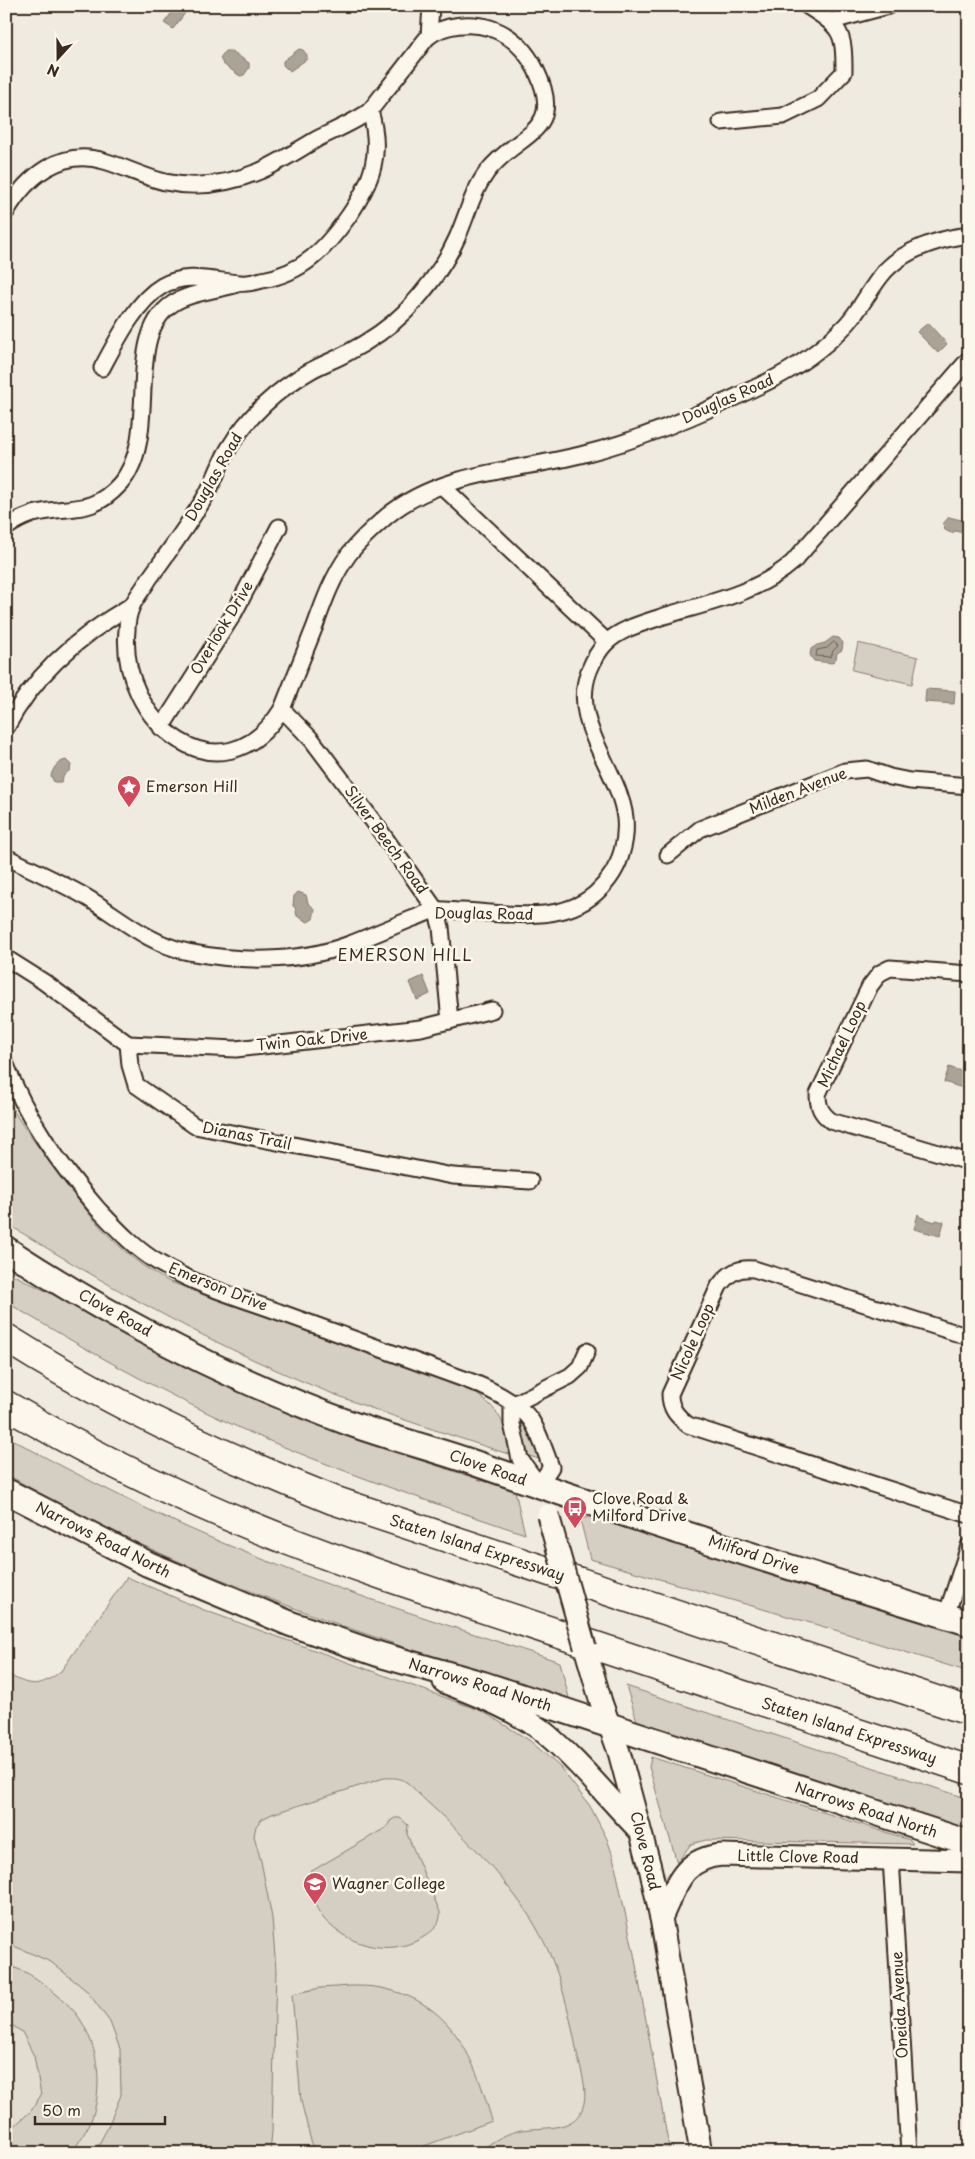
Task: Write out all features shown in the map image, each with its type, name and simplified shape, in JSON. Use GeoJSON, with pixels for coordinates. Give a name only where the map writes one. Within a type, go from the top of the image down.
{"type":"FeatureCollection","features":[{"type":"Feature","properties":{"kind":"highway","name":"Staten Island Expressway"},"geometry":{"type":"LineString","coordinates":[[6,1338],[70,1376],[155,1421],[230,1456],[333,1500],[969,1711]]}},
{"type":"Feature","properties":{"kind":"highway","name":"Staten Island Expressway"},"geometry":{"type":"LineString","coordinates":[[6,1405],[67,1440],[153,1483],[228,1517],[298,1545],[388,1577],[969,1770]]}},
{"type":"Feature","properties":{"kind":"main road","name":"Clove Road"},"geometry":{"type":"LineString","coordinates":[[6,1249],[135,1325],[265,1388],[356,1425],[539,1485],[601,1702],[619,1752],[642,1833],[661,1918],[701,2153]]}},
{"type":"Feature","properties":{"kind":"main road","name":"Milford Drive"},"geometry":{"type":"LineString","coordinates":[[539,1485],[969,1623]]}},
{"type":"Feature","properties":{"kind":"main road","name":"Narrows Road North"},"geometry":{"type":"LineString","coordinates":[[6,1491],[93,1537],[175,1577],[269,1616],[381,1655],[483,1684],[969,1843]]}},
{"type":"Feature","properties":{"kind":"main road"},"geometry":{"type":"LineString","coordinates":[[381,1655],[492,1702],[534,1726],[558,1746],[642,1833]]}},
{"type":"Feature","properties":{"kind":"main road","name":"Little Clove Road"},"geometry":{"type":"LineString","coordinates":[[661,1918],[687,1869],[696,1861],[707,1857],[891,1858],[969,1861]]}},
{"type":"Feature","properties":{"kind":"street"},"geometry":{"type":"LineString","coordinates":[[6,212],[15,196],[28,181],[56,162],[72,157],[93,158],[167,182],[189,185],[215,184],[241,178],[264,169],[370,111],[429,36],[431,6]]}},
{"type":"Feature","properties":{"kind":"street"},"geometry":{"type":"LineString","coordinates":[[721,122],[783,116],[818,99],[844,72],[844,42],[832,21],[807,6]]}},
{"type":"Feature","properties":{"kind":"street"},"geometry":{"type":"LineString","coordinates":[[832,21],[888,6]]}},
{"type":"Feature","properties":{"kind":"street","name":"Douglas Road"},"geometry":{"type":"LineString","coordinates":[[429,36],[444,29],[460,25],[477,25],[492,28],[508,36],[530,58],[544,86],[547,97],[546,112],[533,134],[505,152],[481,180],[456,240],[440,269],[422,294],[377,335],[288,385],[266,403],[246,424],[230,445],[207,495],[132,605],[127,627],[126,650],[129,671],[137,694],[161,728],[176,740],[192,748],[212,752],[229,750],[246,745],[261,736],[272,725],[282,709],[330,587],[348,555],[365,535],[389,514],[414,498],[442,486],[586,454],[679,421],[767,382],[797,366],[823,347],[847,324],[885,271],[903,257],[923,245],[945,238],[969,235]]}},
{"type":"Feature","properties":{"kind":"street"},"geometry":{"type":"LineString","coordinates":[[6,528],[32,514],[90,506],[117,487],[132,467],[138,452],[144,406],[145,352],[156,324],[162,315],[178,301],[242,283],[264,280],[287,273],[313,257],[335,236],[360,201],[369,182],[375,162],[375,140],[370,111]]}},
{"type":"Feature","properties":{"kind":"street"},"geometry":{"type":"LineString","coordinates":[[102,368],[116,340],[140,306],[162,286],[184,278],[206,278],[242,283]]}},
{"type":"Feature","properties":{"kind":"street","name":"Douglas Road"},"geometry":{"type":"LineString","coordinates":[[6,858],[88,898],[126,925],[155,941],[185,952],[214,956],[253,958],[313,955],[346,946],[436,910],[542,914],[560,912],[576,906],[590,898],[613,873],[622,855],[625,837],[625,818],[614,781],[592,732],[584,703],[585,682],[593,661],[607,642],[634,626],[756,586],[778,575],[793,562],[969,359]]}},
{"type":"Feature","properties":{"kind":"street"},"geometry":{"type":"LineString","coordinates":[[442,486],[607,642]]}},
{"type":"Feature","properties":{"kind":"street","name":"Overlook Drive"},"geometry":{"type":"LineString","coordinates":[[161,728],[233,615],[279,527]]}},
{"type":"Feature","properties":{"kind":"street"},"geometry":{"type":"LineString","coordinates":[[6,728],[19,704],[59,659],[85,636],[132,605]]}},
{"type":"Feature","properties":{"kind":"street","name":"Silver Beech Road"},"geometry":{"type":"LineString","coordinates":[[282,709],[312,740],[376,825],[436,910],[441,927],[450,1021]]}},
{"type":"Feature","properties":{"kind":"street","name":"Milden Avenue"},"geometry":{"type":"LineString","coordinates":[[668,855],[700,829],[845,771],[867,769],[890,777],[910,781],[969,786]]}},
{"type":"Feature","properties":{"kind":"street"},"geometry":{"type":"LineString","coordinates":[[6,958],[44,982],[128,1044]]}},
{"type":"Feature","properties":{"kind":"street","name":"Michael Loop"},"geometry":{"type":"LineString","coordinates":[[969,974],[890,968],[880,973],[870,986],[850,1026],[818,1094],[818,1104],[824,1116],[831,1121],[969,1162]]}},
{"type":"Feature","properties":{"kind":"street","name":"Twin Oak Drive"},"geometry":{"type":"LineString","coordinates":[[128,1044],[199,1049],[236,1049],[421,1028],[492,1010]]}},
{"type":"Feature","properties":{"kind":"street","name":"Dianas Trail"},"geometry":{"type":"LineString","coordinates":[[128,1044],[130,1065],[136,1085],[194,1126],[453,1176],[530,1181]]}},
{"type":"Feature","properties":{"kind":"street","name":"Emerson Drive"},"geometry":{"type":"LineString","coordinates":[[6,1065],[17,1094],[28,1115],[56,1158],[132,1244],[159,1263],[212,1288],[470,1380],[498,1393],[530,1419],[543,1443],[551,1467],[539,1485]]}},
{"type":"Feature","properties":{"kind":"street","name":"Nicole Loop"},"geometry":{"type":"LineString","coordinates":[[969,1337],[754,1268],[745,1267],[726,1276],[719,1286],[670,1394],[670,1404],[676,1414],[688,1425],[969,1515]]}},
{"type":"Feature","properties":{"kind":"street"},"geometry":{"type":"LineString","coordinates":[[539,1485],[520,1459],[512,1424],[512,1405],[570,1376],[580,1367],[587,1351]]}},
{"type":"Feature","properties":{"kind":"street"},"geometry":{"type":"LineString","coordinates":[[946,1616],[969,1546]]}},
{"type":"Feature","properties":{"kind":"street","name":"Oneida Avenue"},"geometry":{"type":"LineString","coordinates":[[891,1858],[909,2153]]}},
{"type":"Feature","properties":{"kind":"shaded area"},"geometry":{"type":"Polygon","coordinates":[[[858,643],[918,657],[912,684],[852,670],[858,643]]]}},
{"type":"Feature","properties":{"kind":"shaded area"},"geometry":{"type":"Polygon","coordinates":[[[6,1095],[26,1130],[89,1214],[118,1245],[151,1271],[170,1282],[468,1389],[486,1401],[498,1414],[506,1430],[512,1451],[508,1454],[384,1413],[271,1368],[156,1310],[80,1268],[6,1223],[6,1095]]]}},
{"type":"Feature","properties":{"kind":"shaded area"},"geometry":{"type":"Polygon","coordinates":[[[6,1271],[141,1339],[354,1436],[395,1452],[515,1491],[525,1534],[347,1472],[242,1429],[181,1400],[93,1353],[6,1302],[6,1271]]]}},
{"type":"Feature","properties":{"kind":"shaded area"},"geometry":{"type":"Polygon","coordinates":[[[519,1419],[525,1421],[539,1459],[526,1455],[518,1426],[519,1419]]]}},
{"type":"Feature","properties":{"kind":"shaded area"},"geometry":{"type":"Polygon","coordinates":[[[6,1436],[127,1499],[252,1555],[367,1598],[560,1662],[569,1698],[565,1700],[350,1628],[210,1575],[141,1544],[73,1511],[6,1474],[6,1436]]]}},
{"type":"Feature","properties":{"kind":"shaded area"},"geometry":{"type":"Polygon","coordinates":[[[593,1516],[969,1636],[969,1672],[835,1630],[590,1559],[580,1519],[593,1516]]]}},
{"type":"Feature","properties":{"kind":"shaded area","name":"Wagner College"},"geometry":{"type":"Polygon","coordinates":[[[127,1577],[204,1610],[482,1711],[529,1740],[560,1767],[590,1806],[607,1839],[613,1856],[634,1954],[670,2153],[6,2153],[6,1747],[127,1577]]]}},
{"type":"Feature","properties":{"kind":"shaded area","name":"Wagner College"},"geometry":{"type":"Polygon","coordinates":[[[127,1577],[204,1610],[482,1711],[529,1740],[560,1767],[590,1806],[607,1839],[613,1856],[634,1954],[670,2153],[477,2153],[496,2140],[511,2133],[568,2124],[580,2113],[585,2093],[568,2012],[549,1952],[532,1920],[505,1883],[473,1847],[412,1787],[400,1779],[384,1778],[272,1814],[262,1819],[256,1826],[254,1836],[272,1918],[276,1970],[270,2153],[94,2153],[107,2129],[121,2095],[120,2049],[110,2022],[87,1991],[51,1962],[14,1946],[6,1945],[6,1673],[21,1681],[34,1684],[54,1677],[61,1671],[127,1577]]]}},
{"type":"Feature","properties":{"kind":"shaded area"},"geometry":{"type":"Polygon","coordinates":[[[626,1686],[969,1799],[969,1831],[638,1724],[626,1686]]]}},
{"type":"Feature","properties":{"kind":"shaded area"},"geometry":{"type":"Polygon","coordinates":[[[651,1757],[910,1840],[913,1844],[706,1840],[691,1844],[677,1863],[649,1767],[651,1757]]]}},
{"type":"Feature","properties":{"kind":"shaded area"},"geometry":{"type":"Polygon","coordinates":[[[400,1818],[408,1825],[407,1834],[440,1912],[440,1919],[428,1934],[402,1946],[374,1946],[360,1943],[335,1929],[324,1919],[313,1899],[308,1876],[310,1872],[387,1827],[390,1821],[400,1818]]]}},
{"type":"Feature","properties":{"kind":"shaded area"},"geometry":{"type":"Polygon","coordinates":[[[6,1966],[18,1969],[29,1975],[62,1999],[80,2019],[92,2043],[97,2070],[97,2097],[90,2123],[72,2153],[6,2153],[6,2131],[10,2130],[31,2111],[41,2095],[34,2056],[22,2032],[6,2021],[6,1966]]]}},
{"type":"Feature","properties":{"kind":"shaded area"},"geometry":{"type":"Polygon","coordinates":[[[378,1987],[406,1995],[426,2006],[443,2020],[457,2036],[468,2055],[478,2076],[492,2121],[405,2153],[314,2153],[301,2101],[292,1994],[320,1988],[378,1987]]]}},
{"type":"Feature","properties":{"kind":"water"},"geometry":{"type":"Polygon","coordinates":[[[177,6],[185,6],[188,9],[173,29],[164,23],[177,6]]]}},
{"type":"Feature","properties":{"kind":"water"},"geometry":{"type":"Polygon","coordinates":[[[299,49],[303,50],[307,55],[307,59],[290,71],[283,65],[283,61],[299,49]]]}},
{"type":"Feature","properties":{"kind":"water"},"geometry":{"type":"Polygon","coordinates":[[[225,51],[231,51],[249,63],[249,68],[244,75],[240,76],[223,64],[220,58],[225,51]]]}},
{"type":"Feature","properties":{"kind":"water"},"geometry":{"type":"Polygon","coordinates":[[[928,323],[947,344],[938,353],[917,332],[928,323]]]}},
{"type":"Feature","properties":{"kind":"water"},"geometry":{"type":"Polygon","coordinates":[[[949,517],[969,522],[969,533],[965,534],[956,531],[951,533],[945,530],[943,524],[949,517]]]}},
{"type":"Feature","properties":{"kind":"water"},"geometry":{"type":"Polygon","coordinates":[[[833,637],[839,638],[843,643],[842,650],[837,653],[836,659],[832,663],[814,661],[810,655],[811,649],[833,637]]]}},
{"type":"Feature","properties":{"kind":"water"},"geometry":{"type":"Polygon","coordinates":[[[926,689],[955,691],[954,704],[925,702],[926,689]]]}},
{"type":"Feature","properties":{"kind":"water"},"geometry":{"type":"Polygon","coordinates":[[[66,760],[71,765],[70,770],[64,775],[61,782],[54,782],[51,776],[54,768],[60,762],[66,760]]]}},
{"type":"Feature","properties":{"kind":"water"},"geometry":{"type":"Polygon","coordinates":[[[298,892],[306,895],[308,903],[315,909],[313,919],[308,922],[297,916],[293,906],[294,896],[298,892]]]}},
{"type":"Feature","properties":{"kind":"water"},"geometry":{"type":"Polygon","coordinates":[[[423,976],[430,994],[417,1000],[410,982],[423,976]]]}},
{"type":"Feature","properties":{"kind":"water"},"geometry":{"type":"Polygon","coordinates":[[[949,1067],[969,1074],[969,1090],[944,1082],[949,1067]]]}},
{"type":"Feature","properties":{"kind":"water"},"geometry":{"type":"Polygon","coordinates":[[[918,1214],[920,1217],[935,1222],[936,1220],[944,1222],[940,1236],[914,1229],[918,1214]]]}},
{"type":"Feature","properties":{"kind":"place","name":"Emerson Hill"},"geometry":{"type":"Point","coordinates":[129,808]}},
{"type":"Feature","properties":{"kind":"place","name":"Clove Road & Milford Drive"},"geometry":{"type":"Point","coordinates":[575,1529]}},
{"type":"Feature","properties":{"kind":"place","name":"Wagner College"},"geometry":{"type":"Point","coordinates":[315,1905]}},
{"type":"Feature","properties":{"kind":"district","name":"EMERSON HILL"},"geometry":{"type":"Point","coordinates":[405,955]}}]}
